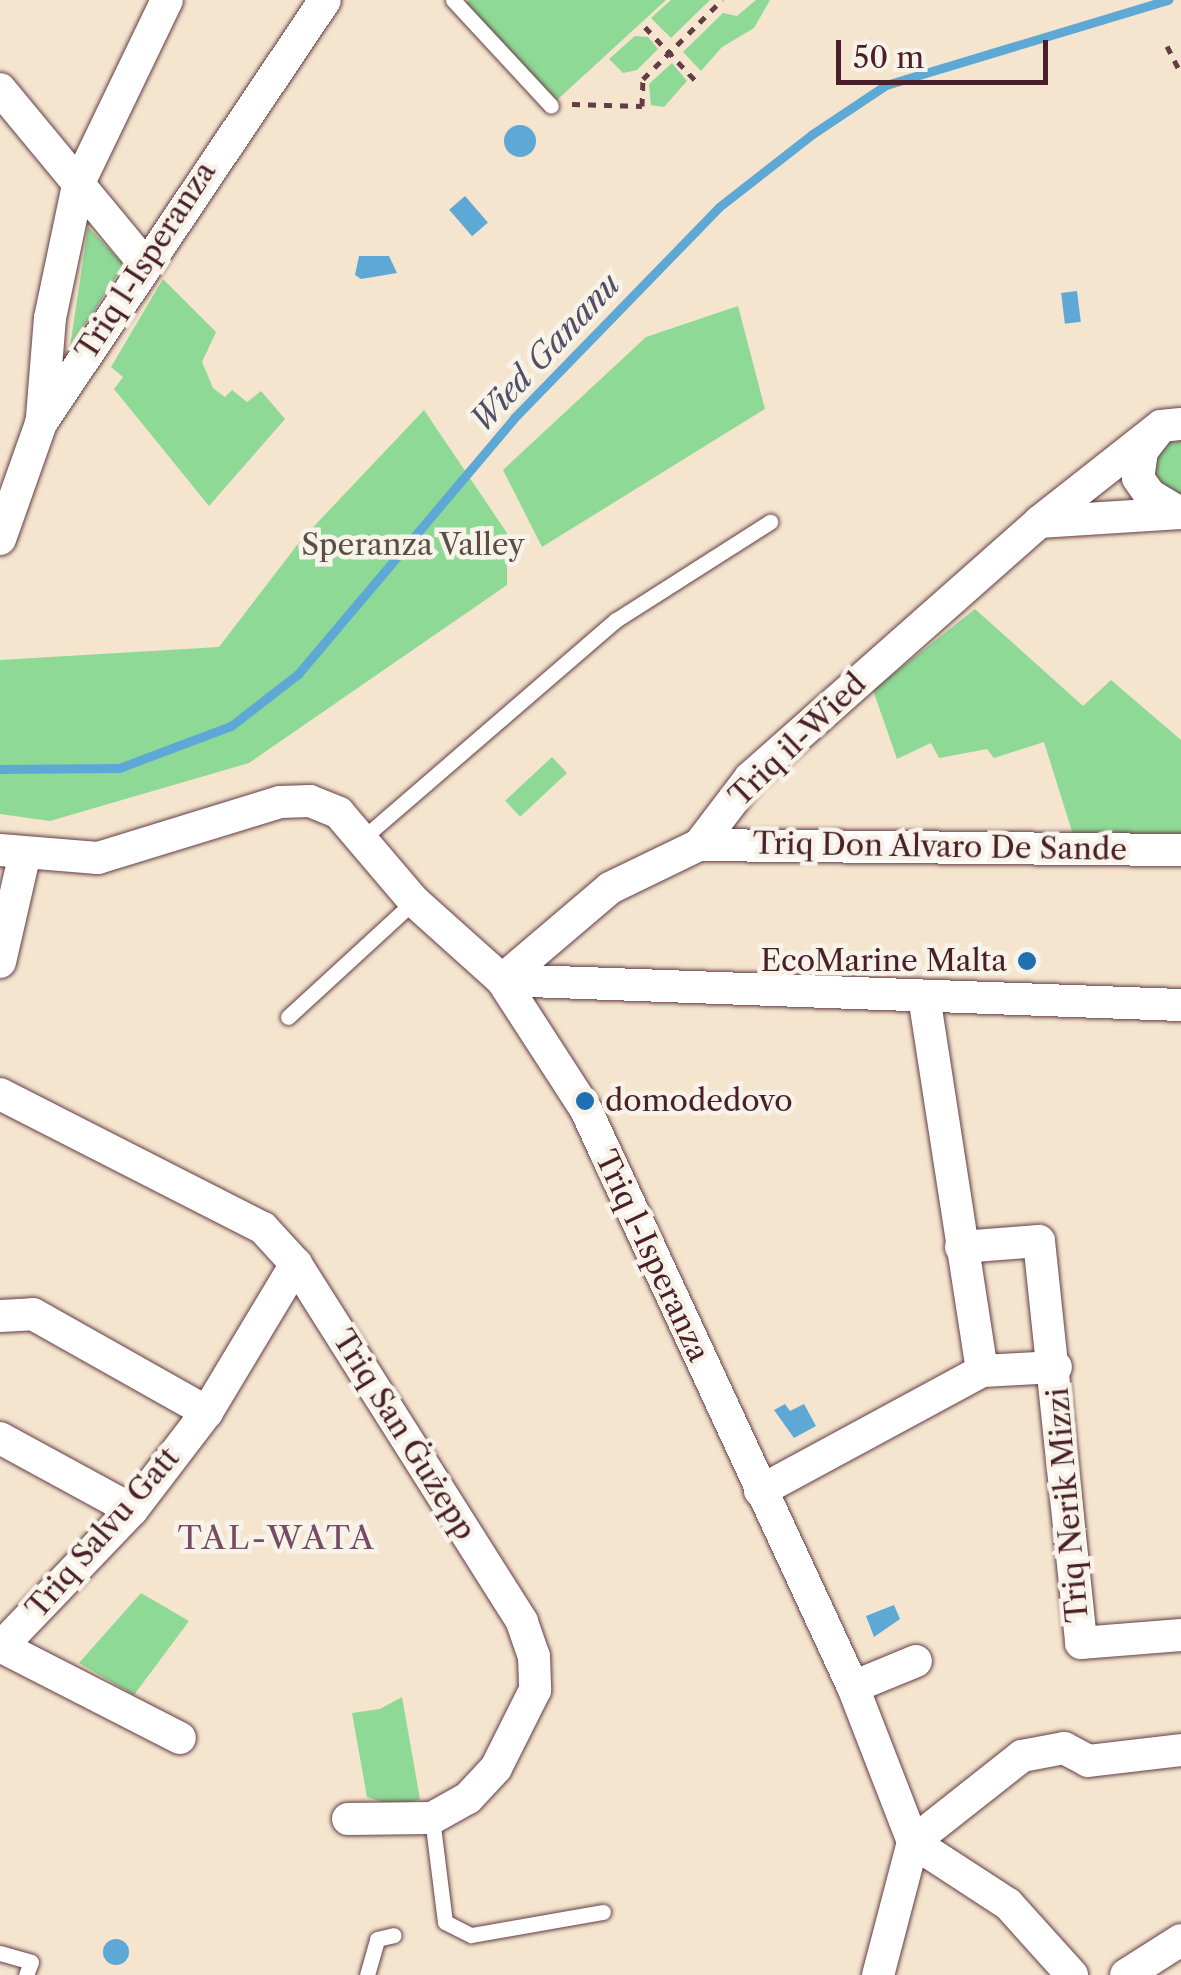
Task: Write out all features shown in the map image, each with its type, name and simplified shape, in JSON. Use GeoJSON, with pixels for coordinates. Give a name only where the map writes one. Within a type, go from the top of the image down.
{"type":"FeatureCollection","features":[{"type":"Feature","properties":{"kind":"street"},"geometry":{"type":"LineString","coordinates":[[41,423],[50,318],[78,184],[167,0]]}},
{"type":"Feature","properties":{"kind":"street","name":"Triq l-Isperanza"},"geometry":{"type":"LineString","coordinates":[[0,539],[12,468],[143,262],[325,0]]}},
{"type":"Feature","properties":{"kind":"street"},"geometry":{"type":"LineString","coordinates":[[0,89],[143,262]]}},
{"type":"Feature","properties":{"kind":"street","name":"Triq il-Wied"},"geometry":{"type":"LineString","coordinates":[[1171,425],[1142,452],[1138,478],[1150,495],[1180,513]]}},
{"type":"Feature","properties":{"kind":"street","name":"Triq il-Wied"},"geometry":{"type":"LineString","coordinates":[[502,980],[610,888],[699,845],[750,778],[1039,522],[1171,425]]}},
{"type":"Feature","properties":{"kind":"street","name":"Triq il-Wied"},"geometry":{"type":"LineString","coordinates":[[1039,522],[1180,513]]}},
{"type":"Feature","properties":{"kind":"street","name":"Triq l-Isperanza"},"geometry":{"type":"LineString","coordinates":[[12,852],[98,858],[280,802],[310,801],[339,813],[414,902],[502,980],[586,1110],[854,1687],[912,1842]]}},
{"type":"Feature","properties":{"kind":"street","name":"Triq Don Alvaro De Sande"},"geometry":{"type":"LineString","coordinates":[[699,845],[1181,850]]}},
{"type":"Feature","properties":{"kind":"street"},"geometry":{"type":"LineString","coordinates":[[0,962],[12,852]]}},
{"type":"Feature","properties":{"kind":"street"},"geometry":{"type":"LineString","coordinates":[[502,980],[1181,1006]]}},
{"type":"Feature","properties":{"kind":"street"},"geometry":{"type":"LineString","coordinates":[[760,1491],[982,1372],[924,996]]}},
{"type":"Feature","properties":{"kind":"street","name":"Triq San Ġużepp"},"geometry":{"type":"LineString","coordinates":[[0,1094],[263,1228],[296,1264],[522,1622],[534,1656],[535,1690],[520,1732],[468,1798],[432,1818]]}},
{"type":"Feature","properties":{"kind":"street","name":"Triq Nerik Mizzi"},"geometry":{"type":"LineString","coordinates":[[961,1248],[1039,1241],[1056,1367],[1080,1643],[1181,1635]]}},
{"type":"Feature","properties":{"kind":"street","name":"Triq Salvu Gatt"},"geometry":{"type":"LineString","coordinates":[[1,1647],[132,1510],[207,1412],[296,1264]]}},
{"type":"Feature","properties":{"kind":"street"},"geometry":{"type":"LineString","coordinates":[[0,1316],[33,1314],[207,1412]]}},
{"type":"Feature","properties":{"kind":"street","name":"Triq Nerik Mizzi"},"geometry":{"type":"LineString","coordinates":[[982,1372],[1056,1367]]}},
{"type":"Feature","properties":{"kind":"street"},"geometry":{"type":"LineString","coordinates":[[0,1438],[132,1510]]}},
{"type":"Feature","properties":{"kind":"street"},"geometry":{"type":"LineString","coordinates":[[1,1647],[180,1738]]}},
{"type":"Feature","properties":{"kind":"street"},"geometry":{"type":"LineString","coordinates":[[854,1687],[916,1662]]}},
{"type":"Feature","properties":{"kind":"street"},"geometry":{"type":"LineString","coordinates":[[878,1975],[912,1842],[1022,1756],[1064,1748],[1088,1761],[1181,1750]]}},
{"type":"Feature","properties":{"kind":"street"},"geometry":{"type":"LineString","coordinates":[[348,1818],[432,1818]]}},
{"type":"Feature","properties":{"kind":"street"},"geometry":{"type":"LineString","coordinates":[[912,1842],[1008,1904],[1072,1975]]}},
{"type":"Feature","properties":{"kind":"street"},"geometry":{"type":"LineString","coordinates":[[1126,1975],[1181,1940]]}},
{"type":"Feature","properties":{"kind":"lane"},"geometry":{"type":"LineString","coordinates":[[453,0],[551,106]]}},
{"type":"Feature","properties":{"kind":"lane"},"geometry":{"type":"LineString","coordinates":[[362,839],[616,620],[770,522]]}},
{"type":"Feature","properties":{"kind":"lane"},"geometry":{"type":"LineString","coordinates":[[288,1017],[414,902]]}},
{"type":"Feature","properties":{"kind":"lane"},"geometry":{"type":"LineString","coordinates":[[432,1818],[445,1922],[471,1934],[604,1912]]}},
{"type":"Feature","properties":{"kind":"lane"},"geometry":{"type":"LineString","coordinates":[[366,1975],[376,1940],[394,1935]]}},
{"type":"Feature","properties":{"kind":"lane"},"geometry":{"type":"LineString","coordinates":[[0,1952],[31,1962],[26,1975]]}},
{"type":"Feature","properties":{"kind":"path"},"geometry":{"type":"LineString","coordinates":[[551,106],[558,114],[574,102],[631,111],[642,106],[642,79],[722,0]]}},
{"type":"Feature","properties":{"kind":"path"},"geometry":{"type":"LineString","coordinates":[[646,27],[695,80]]}},
{"type":"Feature","properties":{"kind":"path"},"geometry":{"type":"LineString","coordinates":[[1168,46],[1181,73]]}},
{"type":"Feature","properties":{"kind":"green space"},"geometry":{"type":"Polygon","coordinates":[[[469,0],[666,0],[557,100],[465,4],[469,0]]]}},
{"type":"Feature","properties":{"kind":"green space"},"geometry":{"type":"Polygon","coordinates":[[[671,0],[710,0],[671,38],[651,18],[671,0]]]}},
{"type":"Feature","properties":{"kind":"green space"},"geometry":{"type":"Polygon","coordinates":[[[756,0],[770,0],[754,28],[722,47],[701,71],[683,52],[723,13],[737,16],[756,0]]]}},
{"type":"Feature","properties":{"kind":"green space"},"geometry":{"type":"Polygon","coordinates":[[[635,36],[648,37],[658,49],[637,70],[623,73],[609,59],[635,36]]]}},
{"type":"Feature","properties":{"kind":"green space"},"geometry":{"type":"Polygon","coordinates":[[[672,63],[687,81],[664,107],[651,105],[649,84],[672,63]]]}},
{"type":"Feature","properties":{"kind":"green space"},"geometry":{"type":"Polygon","coordinates":[[[88,227],[124,265],[70,347],[88,227]]]}},
{"type":"Feature","properties":{"kind":"green space"},"geometry":{"type":"Polygon","coordinates":[[[163,279],[216,332],[202,362],[213,388],[225,397],[232,390],[247,402],[261,391],[285,419],[209,506],[114,389],[123,377],[111,367],[163,279]]]}},
{"type":"Feature","properties":{"kind":"green space"},"geometry":{"type":"Polygon","coordinates":[[[738,306],[765,409],[542,547],[503,470],[646,337],[738,306]]]}},
{"type":"Feature","properties":{"kind":"green space","name":"Speranza Valley"},"geometry":{"type":"Polygon","coordinates":[[[424,410],[507,533],[507,585],[249,763],[50,821],[0,814],[0,660],[219,647],[301,540],[424,410]]]}},
{"type":"Feature","properties":{"kind":"green space"},"geometry":{"type":"Polygon","coordinates":[[[1181,441],[1181,495],[1156,485],[1150,462],[1164,443],[1181,441]]]}},
{"type":"Feature","properties":{"kind":"green space"},"geometry":{"type":"Polygon","coordinates":[[[975,609],[1083,706],[1111,680],[1181,740],[1181,842],[1074,838],[1044,742],[994,758],[987,749],[939,758],[931,743],[897,759],[873,690],[975,609]]]}},
{"type":"Feature","properties":{"kind":"green space"},"geometry":{"type":"Polygon","coordinates":[[[552,757],[567,773],[520,817],[505,801],[552,757]]]}},
{"type":"Feature","properties":{"kind":"green space"},"geometry":{"type":"Polygon","coordinates":[[[141,1593],[189,1621],[134,1695],[79,1663],[141,1593]]]}},
{"type":"Feature","properties":{"kind":"green space"},"geometry":{"type":"Polygon","coordinates":[[[402,1697],[420,1799],[397,1807],[367,1797],[352,1713],[380,1709],[402,1697]]]}},
{"type":"Feature","properties":{"kind":"water"},"geometry":{"type":"Polygon","coordinates":[[[520,125],[531,130],[536,141],[531,152],[520,157],[509,152],[504,141],[509,130],[520,125]]]}},
{"type":"Feature","properties":{"kind":"water"},"geometry":{"type":"Polygon","coordinates":[[[465,196],[488,222],[472,236],[449,210],[465,196]]]}},
{"type":"Feature","properties":{"kind":"water"},"geometry":{"type":"Polygon","coordinates":[[[359,256],[389,256],[397,273],[361,279],[355,275],[359,256]]]}},
{"type":"Feature","properties":{"kind":"water"},"geometry":{"type":"Polygon","coordinates":[[[1077,291],[1081,322],[1065,324],[1061,293],[1077,291]]]}},
{"type":"Feature","properties":{"kind":"water"},"geometry":{"type":"Polygon","coordinates":[[[785,1404],[790,1411],[804,1404],[816,1426],[794,1438],[774,1410],[785,1404]]]}},
{"type":"Feature","properties":{"kind":"water"},"geometry":{"type":"Polygon","coordinates":[[[894,1605],[900,1619],[874,1637],[866,1616],[894,1605]]]}},
{"type":"Feature","properties":{"kind":"water"},"geometry":{"type":"Polygon","coordinates":[[[116,1939],[125,1943],[129,1952],[125,1961],[116,1965],[107,1961],[103,1952],[107,1943],[116,1939]]]}},
{"type":"Feature","properties":{"kind":"waterway","name":"Wied Gananu"},"geometry":{"type":"LineString","coordinates":[[0,769],[119,768],[231,726],[298,674],[514,418],[719,207],[811,135],[886,85],[1168,0]]}},
{"type":"Feature","properties":{"kind":"place","name":"EcoMarine Malta"},"geometry":{"type":"Point","coordinates":[1027,961]}},
{"type":"Feature","properties":{"kind":"place","name":"domodedovo"},"geometry":{"type":"Point","coordinates":[585,1101]}},
{"type":"Feature","properties":{"kind":"district","name":"TAL-WATA"},"geometry":{"type":"Point","coordinates":[277,1538]}}]}
